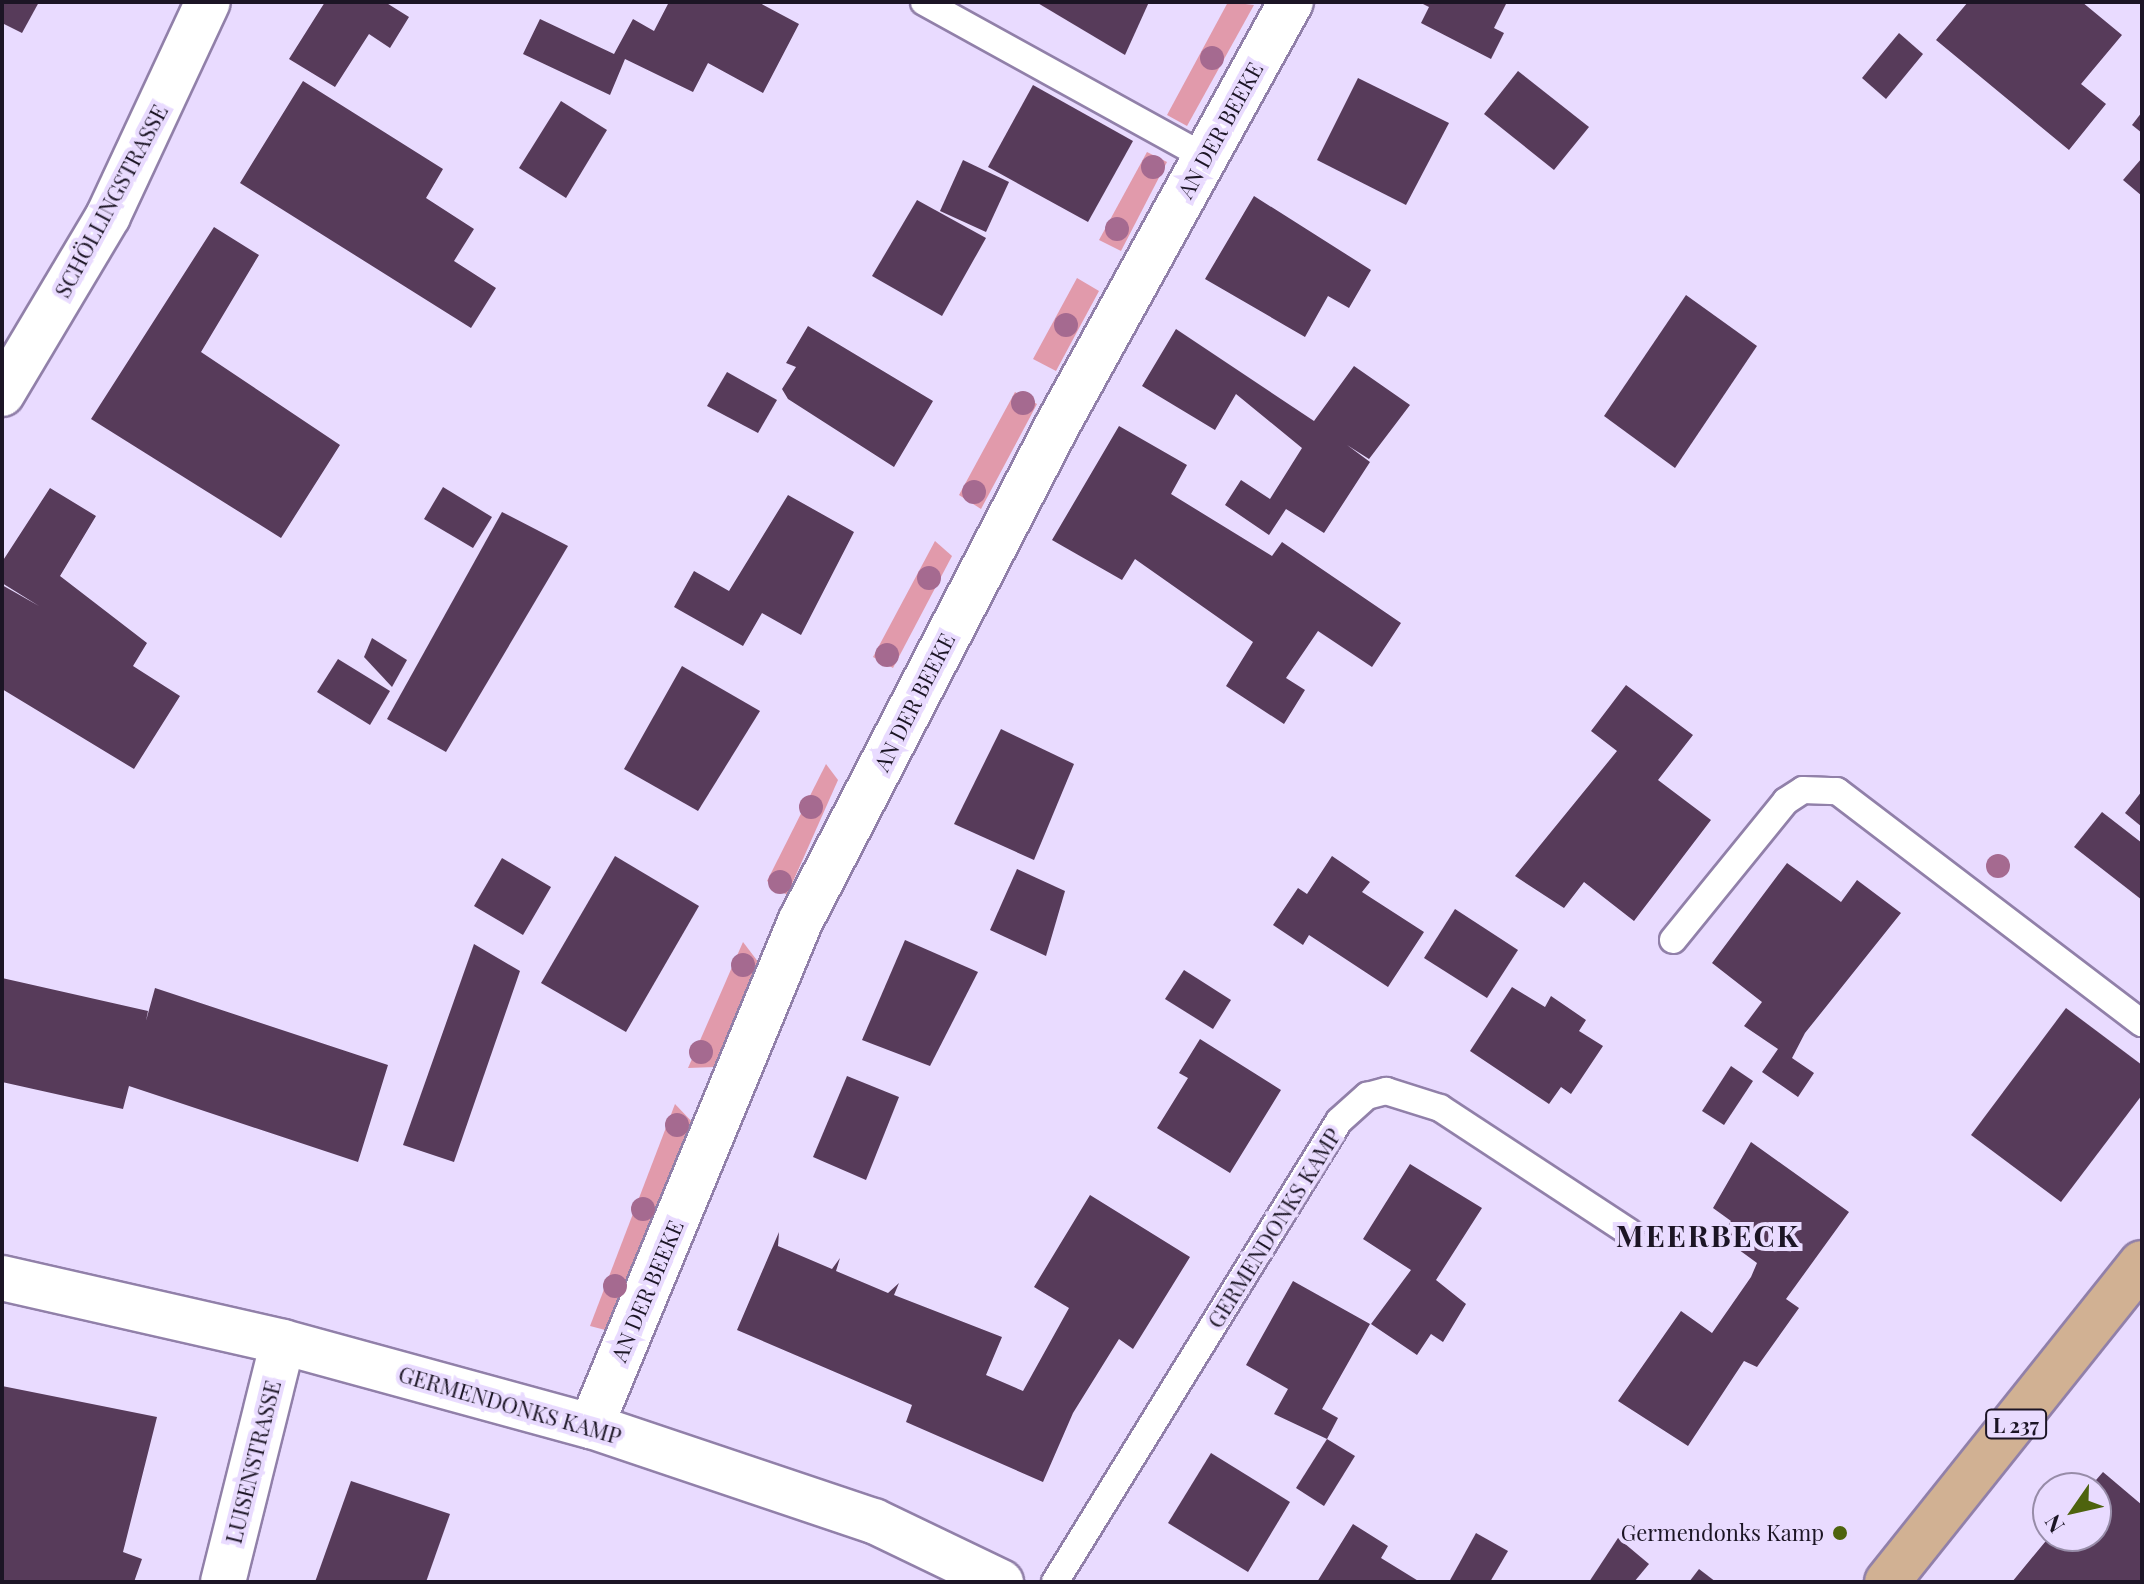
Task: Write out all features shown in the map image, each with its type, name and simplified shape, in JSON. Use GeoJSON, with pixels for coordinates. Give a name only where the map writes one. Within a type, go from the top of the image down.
{"type":"FeatureCollection","features":[{"type":"Feature","properties":{"kind":"main road","name":"L 237"},"geometry":{"type":"LineString","coordinates":[[1887,1582],[2142,1263]]}},
{"type":"Feature","properties":{"kind":"street","name":"SCHÖLLINGSTRASSE"},"geometry":{"type":"LineString","coordinates":[[2,394],[108,216],[194,44],[208,2]]}},
{"type":"Feature","properties":{"kind":"street","name":"AN DER BEEKE"},"geometry":{"type":"LineString","coordinates":[[591,1426],[800,922],[1205,157],[1291,2]]}},
{"type":"Feature","properties":{"kind":"street","name":"GERMENDONKS KAMP"},"geometry":{"type":"LineString","coordinates":[[2,1278],[283,1342],[591,1426],[874,1521],[1001,1582]]}},
{"type":"Feature","properties":{"kind":"street","name":"LUISENSTRASSE"},"geometry":{"type":"LineString","coordinates":[[223,1582],[283,1342]]}},
{"type":"Feature","properties":{"kind":"lane"},"geometry":{"type":"LineString","coordinates":[[924,2],[1205,157]]}},
{"type":"Feature","properties":{"kind":"lane"},"geometry":{"type":"LineString","coordinates":[[1673,940],[1786,801],[1803,790],[1837,791],[2142,1023]]}},
{"type":"Feature","properties":{"kind":"lane","name":"GERMENDONKS KAMP"},"geometry":{"type":"LineString","coordinates":[[1055,1582],[1339,1121],[1367,1096],[1386,1091],[1440,1108],[1629,1232]]}},
{"type":"Feature","properties":{"kind":"shaded area"},"geometry":{"type":"Polygon","coordinates":[[[1228,2],[1254,5],[1187,126],[1167,115],[1228,2]]]}},
{"type":"Feature","properties":{"kind":"shaded area"},"geometry":{"type":"Polygon","coordinates":[[[1147,152],[1167,162],[1121,251],[1099,240],[1147,152]]]}},
{"type":"Feature","properties":{"kind":"shaded area"},"geometry":{"type":"Polygon","coordinates":[[[1077,278],[1099,291],[1056,371],[1033,359],[1077,278]]]}},
{"type":"Feature","properties":{"kind":"shaded area"},"geometry":{"type":"Polygon","coordinates":[[[1015,392],[1037,404],[981,509],[959,495],[1015,392]]]}},
{"type":"Feature","properties":{"kind":"shaded area"},"geometry":{"type":"Polygon","coordinates":[[[935,541],[952,556],[893,668],[873,657],[935,541]]]}},
{"type":"Feature","properties":{"kind":"shaded area"},"geometry":{"type":"Polygon","coordinates":[[[826,764],[838,780],[787,895],[767,881],[826,764]]]}},
{"type":"Feature","properties":{"kind":"shaded area"},"geometry":{"type":"Polygon","coordinates":[[[743,942],[759,963],[715,1067],[688,1068],[743,942]]]}},
{"type":"Feature","properties":{"kind":"shaded area"},"geometry":{"type":"Polygon","coordinates":[[[675,1104],[694,1124],[613,1332],[590,1326],[675,1104]]]}},
{"type":"Feature","properties":{"kind":"building"},"geometry":{"type":"Polygon","coordinates":[[[2,2],[39,2],[22,33],[2,23],[2,2]]]}},
{"type":"Feature","properties":{"kind":"building"},"geometry":{"type":"Polygon","coordinates":[[[325,2],[385,2],[409,17],[390,48],[369,34],[335,87],[289,59],[325,2]]]}},
{"type":"Feature","properties":{"kind":"building"},"geometry":{"type":"Polygon","coordinates":[[[669,2],[758,2],[799,24],[763,93],[708,63],[693,92],[625,59],[610,95],[523,54],[540,19],[614,54],[633,19],[654,31],[669,2]]]}},
{"type":"Feature","properties":{"kind":"building"},"geometry":{"type":"Polygon","coordinates":[[[1036,2],[1149,2],[1125,55],[1036,2]]]}},
{"type":"Feature","properties":{"kind":"building"},"geometry":{"type":"Polygon","coordinates":[[[1419,2],[1507,2],[1494,28],[1504,33],[1491,59],[1421,23],[1429,7],[1419,2]]]}},
{"type":"Feature","properties":{"kind":"building"},"geometry":{"type":"Polygon","coordinates":[[[1968,2],[2082,2],[2122,35],[2081,84],[2106,104],[2069,150],[1936,40],[1968,2]]]}},
{"type":"Feature","properties":{"kind":"building"},"geometry":{"type":"Polygon","coordinates":[[[1899,33],[1923,54],[1886,99],[1862,78],[1899,33]]]}},
{"type":"Feature","properties":{"kind":"building"},"geometry":{"type":"Polygon","coordinates":[[[1518,71],[1589,127],[1554,170],[1484,114],[1518,71]]]}},
{"type":"Feature","properties":{"kind":"building"},"geometry":{"type":"Polygon","coordinates":[[[1358,78],[1449,123],[1406,205],[1317,160],[1358,78]]]}},
{"type":"Feature","properties":{"kind":"building"},"geometry":{"type":"Polygon","coordinates":[[[303,81],[443,169],[426,198],[474,229],[454,261],[496,288],[471,328],[240,183],[303,81]]]}},
{"type":"Feature","properties":{"kind":"building"},"geometry":{"type":"Polygon","coordinates":[[[1033,85],[1133,141],[1088,222],[988,167],[1033,85]]]}},
{"type":"Feature","properties":{"kind":"building"},"geometry":{"type":"Polygon","coordinates":[[[561,101],[607,130],[566,198],[519,168],[561,101]]]}},
{"type":"Feature","properties":{"kind":"building"},"geometry":{"type":"Polygon","coordinates":[[[2142,112],[2142,133],[2132,125],[2142,112]]]}},
{"type":"Feature","properties":{"kind":"building"},"geometry":{"type":"Polygon","coordinates":[[[2142,158],[2142,196],[2123,180],[2142,158]]]}},
{"type":"Feature","properties":{"kind":"building"},"geometry":{"type":"Polygon","coordinates":[[[963,160],[1009,182],[986,232],[940,211],[963,160]]]}},
{"type":"Feature","properties":{"kind":"building"},"geometry":{"type":"Polygon","coordinates":[[[1254,196],[1371,270],[1349,308],[1328,296],[1305,337],[1205,279],[1254,196]]]}},
{"type":"Feature","properties":{"kind":"building"},"geometry":{"type":"Polygon","coordinates":[[[917,200],[986,238],[942,316],[872,276],[917,200]]]}},
{"type":"Feature","properties":{"kind":"building"},"geometry":{"type":"Polygon","coordinates":[[[214,227],[259,255],[201,352],[340,445],[281,538],[91,419],[214,227]]]}},
{"type":"Feature","properties":{"kind":"building"},"geometry":{"type":"Polygon","coordinates":[[[1686,295],[1757,346],[1675,468],[1604,416],[1686,295]]]}},
{"type":"Feature","properties":{"kind":"building"},"geometry":{"type":"Polygon","coordinates":[[[808,326],[933,401],[894,467],[788,399],[782,389],[796,367],[786,363],[808,326]]]}},
{"type":"Feature","properties":{"kind":"building"},"geometry":{"type":"Polygon","coordinates":[[[1176,329],[1314,421],[1354,366],[1410,405],[1369,459],[1347,445],[1370,462],[1324,533],[1286,509],[1269,535],[1225,505],[1241,480],[1270,499],[1302,448],[1236,394],[1215,430],[1142,386],[1176,329]]]}},
{"type":"Feature","properties":{"kind":"building"},"geometry":{"type":"Polygon","coordinates":[[[727,372],[777,400],[758,433],[707,406],[727,372]]]}},
{"type":"Feature","properties":{"kind":"building"},"geometry":{"type":"Polygon","coordinates":[[[1119,426],[1187,465],[1171,494],[1272,556],[1282,542],[1401,623],[1372,667],[1318,631],[1286,678],[1305,690],[1284,724],[1226,686],[1253,642],[1135,559],[1122,580],[1052,540],[1119,426]]]}},
{"type":"Feature","properties":{"kind":"building"},"geometry":{"type":"Polygon","coordinates":[[[443,487],[492,517],[473,548],[424,519],[443,487]]]}},
{"type":"Feature","properties":{"kind":"building"},"geometry":{"type":"Polygon","coordinates":[[[50,488],[96,516],[60,576],[147,643],[133,666],[180,696],[134,769],[2,689],[2,585],[39,606],[2,583],[2,562],[50,488]]]}},
{"type":"Feature","properties":{"kind":"building"},"geometry":{"type":"Polygon","coordinates":[[[788,495],[854,532],[801,635],[762,613],[743,646],[674,607],[694,571],[729,591],[788,495]]]}},
{"type":"Feature","properties":{"kind":"building"},"geometry":{"type":"Polygon","coordinates":[[[502,512],[568,546],[446,752],[387,719],[502,512]]]}},
{"type":"Feature","properties":{"kind":"building"},"geometry":{"type":"Polygon","coordinates":[[[372,638],[407,660],[392,687],[364,657],[372,638]]]}},
{"type":"Feature","properties":{"kind":"building"},"geometry":{"type":"Polygon","coordinates":[[[338,659],[390,691],[370,725],[317,692],[338,659]]]}},
{"type":"Feature","properties":{"kind":"building"},"geometry":{"type":"Polygon","coordinates":[[[682,666],[760,711],[698,811],[624,769],[682,666]]]}},
{"type":"Feature","properties":{"kind":"building"},"geometry":{"type":"Polygon","coordinates":[[[1626,685],[1693,735],[1658,780],[1711,820],[1634,921],[1584,882],[1564,908],[1515,876],[1617,751],[1591,731],[1626,685]]]}},
{"type":"Feature","properties":{"kind":"building"},"geometry":{"type":"Polygon","coordinates":[[[1001,729],[1074,764],[1034,860],[954,824],[1001,729]]]}},
{"type":"Feature","properties":{"kind":"building"},"geometry":{"type":"Polygon","coordinates":[[[2142,791],[2142,827],[2125,813],[2142,791]]]}},
{"type":"Feature","properties":{"kind":"building"},"geometry":{"type":"Polygon","coordinates":[[[2102,812],[2142,843],[2142,900],[2074,847],[2102,812]]]}},
{"type":"Feature","properties":{"kind":"building"},"geometry":{"type":"Polygon","coordinates":[[[615,856],[699,906],[626,1032],[541,983],[615,856]]]}},
{"type":"Feature","properties":{"kind":"building"},"geometry":{"type":"Polygon","coordinates":[[[1332,856],[1370,882],[1362,892],[1424,932],[1388,987],[1309,935],[1303,945],[1273,925],[1298,888],[1307,894],[1332,856]]]}},
{"type":"Feature","properties":{"kind":"building"},"geometry":{"type":"Polygon","coordinates":[[[502,858],[551,887],[523,935],[474,906],[502,858]]]}},
{"type":"Feature","properties":{"kind":"building"},"geometry":{"type":"Polygon","coordinates":[[[1787,863],[1841,902],[1857,880],[1901,913],[1805,1033],[1792,1058],[1814,1073],[1798,1097],[1762,1072],[1778,1049],[1744,1026],[1762,1002],[1712,963],[1787,863]]]}},
{"type":"Feature","properties":{"kind":"building"},"geometry":{"type":"Polygon","coordinates":[[[1017,869],[1065,891],[1046,956],[990,930],[1017,869]]]}},
{"type":"Feature","properties":{"kind":"building"},"geometry":{"type":"Polygon","coordinates":[[[1455,909],[1518,950],[1487,998],[1424,958],[1455,909]]]}},
{"type":"Feature","properties":{"kind":"building"},"geometry":{"type":"Polygon","coordinates":[[[905,940],[978,972],[930,1066],[862,1040],[905,940]]]}},
{"type":"Feature","properties":{"kind":"building"},"geometry":{"type":"Polygon","coordinates":[[[474,944],[520,971],[454,1162],[403,1145],[474,944]]]}},
{"type":"Feature","properties":{"kind":"building"},"geometry":{"type":"Polygon","coordinates":[[[1184,970],[1231,1000],[1213,1029],[1165,999],[1184,970]]]}},
{"type":"Feature","properties":{"kind":"building"},"geometry":{"type":"Polygon","coordinates":[[[2,978],[148,1011],[146,1021],[155,988],[388,1065],[358,1162],[129,1086],[123,1109],[2,1082],[2,978]]]}},
{"type":"Feature","properties":{"kind":"building"},"geometry":{"type":"Polygon","coordinates":[[[1512,987],[1545,1007],[1551,996],[1586,1020],[1579,1031],[1603,1046],[1571,1094],[1561,1087],[1549,1104],[1470,1051],[1512,987]]]}},
{"type":"Feature","properties":{"kind":"building"},"geometry":{"type":"Polygon","coordinates":[[[2066,1008],[2142,1065],[2142,1095],[2061,1202],[1971,1135],[2066,1008]]]}},
{"type":"Feature","properties":{"kind":"building"},"geometry":{"type":"Polygon","coordinates":[[[1200,1039],[1281,1090],[1230,1173],[1157,1128],[1188,1078],[1179,1073],[1200,1039]]]}},
{"type":"Feature","properties":{"kind":"building"},"geometry":{"type":"Polygon","coordinates":[[[1731,1066],[1753,1081],[1724,1125],[1702,1111],[1731,1066]]]}},
{"type":"Feature","properties":{"kind":"building"},"geometry":{"type":"Polygon","coordinates":[[[847,1076],[899,1097],[866,1180],[813,1157],[847,1076]]]}},
{"type":"Feature","properties":{"kind":"building"},"geometry":{"type":"Polygon","coordinates":[[[1751,1142],[1849,1212],[1786,1299],[1799,1308],[1757,1367],[1744,1361],[1688,1446],[1618,1401],[1681,1311],[1712,1333],[1751,1277],[1757,1263],[1720,1236],[1731,1221],[1713,1208],[1751,1142]]]}},
{"type":"Feature","properties":{"kind":"building"},"geometry":{"type":"Polygon","coordinates":[[[1410,1164],[1482,1208],[1436,1280],[1466,1304],[1443,1342],[1431,1334],[1417,1355],[1371,1324],[1411,1270],[1363,1239],[1410,1164]]]}},
{"type":"Feature","properties":{"kind":"building"},"geometry":{"type":"Polygon","coordinates":[[[1090,1195],[1190,1257],[1133,1349],[1119,1339],[1073,1413],[1043,1482],[906,1422],[912,1405],[737,1330],[779,1232],[778,1246],[832,1269],[840,1258],[836,1271],[888,1293],[899,1283],[894,1295],[1002,1337],[986,1375],[1023,1391],[1069,1308],[1034,1287],[1090,1195]]]}},
{"type":"Feature","properties":{"kind":"building"},"geometry":{"type":"Polygon","coordinates":[[[1293,1281],[1370,1324],[1322,1409],[1338,1418],[1327,1439],[1274,1414],[1288,1389],[1246,1365],[1293,1281]]]}},
{"type":"Feature","properties":{"kind":"building"},"geometry":{"type":"Polygon","coordinates":[[[2,1386],[157,1417],[123,1552],[142,1559],[134,1582],[2,1582],[2,1386]]]}},
{"type":"Feature","properties":{"kind":"building"},"geometry":{"type":"Polygon","coordinates":[[[1327,1439],[1355,1456],[1324,1506],[1296,1488],[1327,1439]]]}},
{"type":"Feature","properties":{"kind":"building"},"geometry":{"type":"Polygon","coordinates":[[[1211,1453],[1290,1502],[1248,1572],[1168,1523],[1211,1453]]]}},
{"type":"Feature","properties":{"kind":"building"},"geometry":{"type":"Polygon","coordinates":[[[2112,1480],[2142,1505],[2142,1582],[2012,1582],[2037,1552],[2112,1552],[2112,1480]]]}},
{"type":"Feature","properties":{"kind":"building"},"geometry":{"type":"Polygon","coordinates":[[[351,1481],[450,1514],[426,1582],[315,1582],[351,1481]]]}},
{"type":"Feature","properties":{"kind":"building"},"geometry":{"type":"Polygon","coordinates":[[[1353,1524],[1388,1546],[1381,1558],[1420,1582],[1317,1582],[1353,1524]]]}},
{"type":"Feature","properties":{"kind":"building"},"geometry":{"type":"Polygon","coordinates":[[[1476,1533],[1508,1551],[1490,1582],[1449,1582],[1476,1533]]]}},
{"type":"Feature","properties":{"kind":"building"},"geometry":{"type":"Polygon","coordinates":[[[1618,1538],[1649,1564],[1634,1582],[1589,1582],[1618,1538]]]}},
{"type":"Feature","properties":{"kind":"building"},"geometry":{"type":"Polygon","coordinates":[[[1699,1569],[1716,1582],[1689,1582],[1699,1569]]]}},
{"type":"Feature","properties":{"kind":"place","name":"Germendonks Kamp"},"geometry":{"type":"Point","coordinates":[1840,1533]}},
{"type":"Feature","properties":{"kind":"district","name":"MEERBECK"},"geometry":{"type":"Point","coordinates":[1708,1235]}}]}
